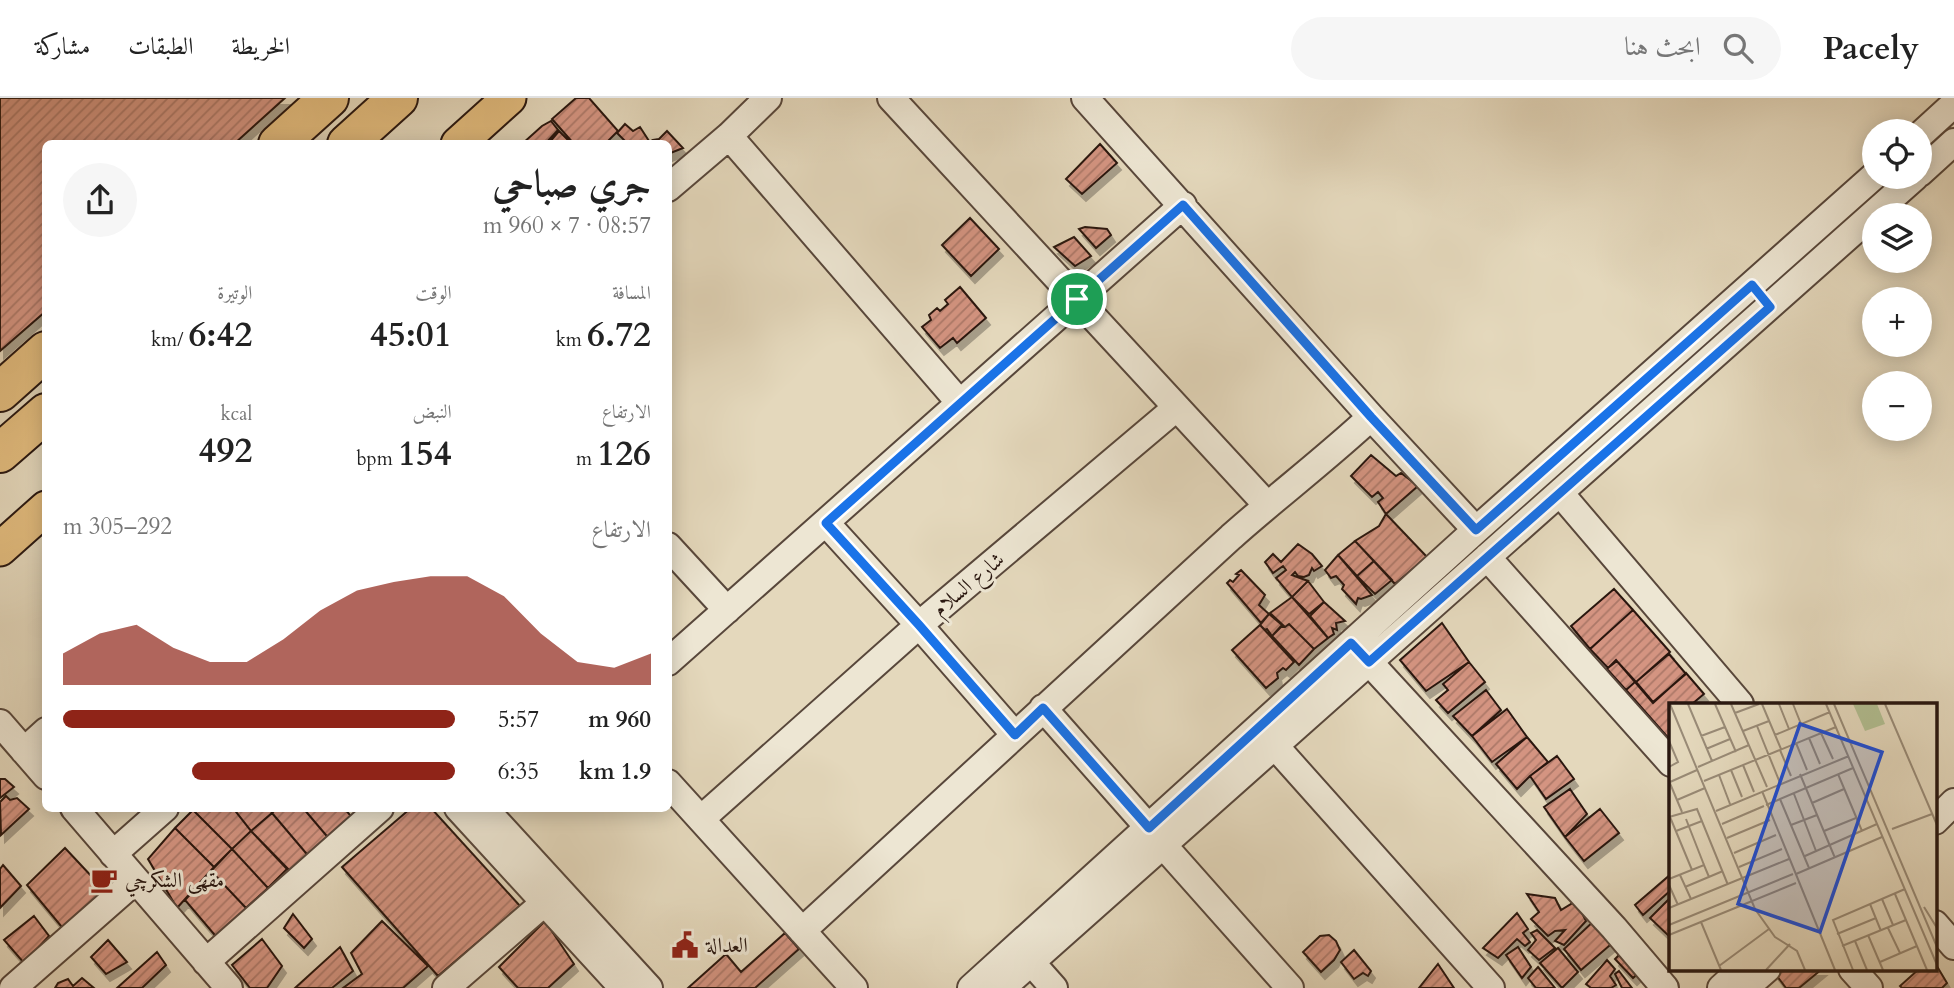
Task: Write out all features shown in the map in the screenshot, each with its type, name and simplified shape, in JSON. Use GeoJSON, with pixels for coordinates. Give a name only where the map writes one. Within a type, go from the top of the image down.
{"type":"FeatureCollection","features":[{"type":"Feature","properties":{"kind":"highway"},"geometry":{"type":"LineString","coordinates":[[282,140],[329,98]]}},
{"type":"Feature","properties":{"kind":"highway"},"geometry":{"type":"LineString","coordinates":[[351,140],[398,98]]}},
{"type":"Feature","properties":{"kind":"highway"},"geometry":{"type":"LineString","coordinates":[[6,387],[42,355]]}},
{"type":"Feature","properties":{"kind":"highway"},"geometry":{"type":"LineString","coordinates":[[0,453],[42,416],[34,390],[23,383],[6,387]]}},
{"type":"Feature","properties":{"kind":"main road"},"geometry":{"type":"LineString","coordinates":[[473,139],[509,98]]}},
{"type":"Feature","properties":{"kind":"main road"},"geometry":{"type":"LineString","coordinates":[[0,549],[42,512]]}},
{"type":"Feature","properties":{"kind":"street"},"geometry":{"type":"LineString","coordinates":[[672,185],[768,98]]}},
{"type":"Feature","properties":{"kind":"street"},"geometry":{"type":"LineString","coordinates":[[891,98],[1267,505]]}},
{"type":"Feature","properties":{"kind":"street"},"geometry":{"type":"LineString","coordinates":[[1085,98],[1476,530]]}},
{"type":"Feature","properties":{"kind":"street"},"geometry":{"type":"LineString","coordinates":[[1932,124],[1954,104]]}},
{"type":"Feature","properties":{"kind":"street"},"geometry":{"type":"LineString","coordinates":[[729,136],[960,403]]}},
{"type":"Feature","properties":{"kind":"street"},"geometry":{"type":"LineString","coordinates":[[1932,162],[1954,142]]}},
{"type":"Feature","properties":{"kind":"street"},"geometry":{"type":"LineString","coordinates":[[971,988],[1156,836],[1275,746],[1476,530],[1862,187]]}},
{"type":"Feature","properties":{"kind":"street"},"geometry":{"type":"LineString","coordinates":[[1002,988],[1156,836],[1360,653],[1487,557],[1902,189]]}},
{"type":"Feature","properties":{"kind":"street"},"geometry":{"type":"LineString","coordinates":[[672,659],[1183,205]]}},
{"type":"Feature","properties":{"kind":"street"},"geometry":{"type":"LineString","coordinates":[[1752,285],[1770,307]]}},
{"type":"Feature","properties":{"kind":"street","name":"شارع السلام"},"geometry":{"type":"LineString","coordinates":[[701,819],[919,625],[1176,408]]}},
{"type":"Feature","properties":{"kind":"street"},"geometry":{"type":"LineString","coordinates":[[802,931],[1267,505],[1336,450],[1371,417]]}},
{"type":"Feature","properties":{"kind":"street"},"geometry":{"type":"LineString","coordinates":[[1560,493],[1738,703]]}},
{"type":"Feature","properties":{"kind":"street"},"geometry":{"type":"LineString","coordinates":[[826,523],[1015,735]]}},
{"type":"Feature","properties":{"kind":"street"},"geometry":{"type":"LineString","coordinates":[[672,550],[727,610]]}},
{"type":"Feature","properties":{"kind":"street"},"geometry":{"type":"LineString","coordinates":[[1487,557],[1669,761]]}},
{"type":"Feature","properties":{"kind":"street"},"geometry":{"type":"LineString","coordinates":[[1360,653],[1614,928],[1665,988]]}},
{"type":"Feature","properties":{"kind":"street"},"geometry":{"type":"LineString","coordinates":[[1043,708],[1290,988]]}},
{"type":"Feature","properties":{"kind":"street"},"geometry":{"type":"LineString","coordinates":[[0,723],[42,771]]}},
{"type":"Feature","properties":{"kind":"street"},"geometry":{"type":"LineString","coordinates":[[24,751],[42,735]]}},
{"type":"Feature","properties":{"kind":"street"},"geometry":{"type":"LineString","coordinates":[[1275,746],[1491,988]]}},
{"type":"Feature","properties":{"kind":"street"},"geometry":{"type":"LineString","coordinates":[[672,787],[853,988]]}},
{"type":"Feature","properties":{"kind":"street"},"geometry":{"type":"LineString","coordinates":[[1937,819],[1954,802]]}},
{"type":"Feature","properties":{"kind":"street"},"geometry":{"type":"LineString","coordinates":[[77,812],[229,988]]}},
{"type":"Feature","properties":{"kind":"street"},"geometry":{"type":"LineString","coordinates":[[113,854],[160,812]]}},
{"type":"Feature","properties":{"kind":"street"},"geometry":{"type":"LineString","coordinates":[[206,962],[375,812]]}},
{"type":"Feature","properties":{"kind":"street"},"geometry":{"type":"LineString","coordinates":[[462,812],[623,988]]}},
{"type":"Feature","properties":{"kind":"street"},"geometry":{"type":"LineString","coordinates":[[494,812],[648,988]]}},
{"type":"Feature","properties":{"kind":"street"},"geometry":{"type":"LineString","coordinates":[[6,983],[136,880]]}},
{"type":"Feature","properties":{"kind":"street"},"geometry":{"type":"LineString","coordinates":[[446,988],[544,903]]}},
{"type":"Feature","properties":{"kind":"street"},"geometry":{"type":"LineString","coordinates":[[1937,926],[1954,946]]}},
{"type":"Feature","properties":{"kind":"street"},"geometry":{"type":"LineString","coordinates":[[1031,962],[1055,988]]}},
{"type":"Feature","properties":{"kind":"street"},"geometry":{"type":"LineString","coordinates":[[1721,988],[1741,970]]}},
{"type":"Feature","properties":{"kind":"street"},"geometry":{"type":"LineString","coordinates":[[1745,988],[1766,970]]}},
{"type":"Feature","properties":{"kind":"street"},"geometry":{"type":"LineString","coordinates":[[1853,970],[1869,988]]}},
{"type":"Feature","properties":{"kind":"building"},"geometry":{"type":"Polygon","coordinates":[[[0,98],[285,98],[238,140],[42,140],[42,314],[0,351],[0,98]]]}},
{"type":"Feature","properties":{"kind":"building"},"geometry":{"type":"Polygon","coordinates":[[[576,98],[589,98],[618,131],[609,140],[570,140],[552,119],[576,98]]]}},
{"type":"Feature","properties":{"kind":"building"},"geometry":{"type":"Polygon","coordinates":[[[551,121],[558,130],[549,140],[526,140],[551,121]]]}},
{"type":"Feature","properties":{"kind":"building"},"geometry":{"type":"Polygon","coordinates":[[[625,124],[633,131],[640,127],[648,140],[624,140],[617,133],[625,124]]]}},
{"type":"Feature","properties":{"kind":"building"},"geometry":{"type":"Polygon","coordinates":[[[559,131],[568,140],[551,140],[559,131]]]}},
{"type":"Feature","properties":{"kind":"building"},"geometry":{"type":"Polygon","coordinates":[[[667,131],[683,148],[672,152],[672,140],[653,140],[659,139],[667,131]]]}},
{"type":"Feature","properties":{"kind":"building"},"geometry":{"type":"Polygon","coordinates":[[[1100,144],[1117,163],[1082,194],[1066,179],[1100,144]]]}},
{"type":"Feature","properties":{"kind":"building"},"geometry":{"type":"Polygon","coordinates":[[[970,218],[999,249],[971,276],[942,245],[970,218]]]}},
{"type":"Feature","properties":{"kind":"building"},"geometry":{"type":"Polygon","coordinates":[[[1079,229],[1107,229],[1111,235],[1096,248],[1079,229]]]}},
{"type":"Feature","properties":{"kind":"building"},"geometry":{"type":"Polygon","coordinates":[[[1074,237],[1091,256],[1075,266],[1054,247],[1074,237]]]}},
{"type":"Feature","properties":{"kind":"building"},"geometry":{"type":"Polygon","coordinates":[[[960,287],[986,318],[957,343],[953,338],[940,348],[922,327],[931,320],[929,315],[948,304],[945,300],[960,287]]]}},
{"type":"Feature","properties":{"kind":"building"},"geometry":{"type":"Polygon","coordinates":[[[1371,455],[1396,476],[1401,473],[1418,486],[1386,514],[1378,502],[1383,498],[1378,492],[1372,497],[1351,476],[1371,455]]]}},
{"type":"Feature","properties":{"kind":"building"},"geometry":{"type":"Polygon","coordinates":[[[1386,514],[1427,557],[1395,584],[1355,541],[1379,526],[1386,514]]]}},
{"type":"Feature","properties":{"kind":"building"},"geometry":{"type":"Polygon","coordinates":[[[1355,541],[1374,561],[1357,576],[1338,555],[1355,541]]]}},
{"type":"Feature","properties":{"kind":"building"},"geometry":{"type":"Polygon","coordinates":[[[1298,544],[1322,566],[1314,571],[1312,568],[1309,575],[1304,577],[1295,572],[1292,575],[1308,581],[1292,597],[1276,578],[1286,570],[1283,566],[1273,573],[1265,562],[1273,554],[1281,562],[1298,544]]]}},
{"type":"Feature","properties":{"kind":"building"},"geometry":{"type":"Polygon","coordinates":[[[1338,555],[1372,595],[1358,598],[1356,604],[1342,589],[1344,585],[1336,576],[1331,578],[1325,570],[1338,555]]]}},
{"type":"Feature","properties":{"kind":"building"},"geometry":{"type":"Polygon","coordinates":[[[1374,561],[1392,580],[1375,594],[1357,576],[1374,561]]]}},
{"type":"Feature","properties":{"kind":"building"},"geometry":{"type":"Polygon","coordinates":[[[1241,570],[1265,595],[1259,605],[1269,614],[1261,623],[1227,583],[1230,580],[1233,582],[1241,570]]]}},
{"type":"Feature","properties":{"kind":"building"},"geometry":{"type":"Polygon","coordinates":[[[1308,581],[1324,602],[1309,614],[1292,597],[1308,581]]]}},
{"type":"Feature","properties":{"kind":"building"},"geometry":{"type":"Polygon","coordinates":[[[1614,589],[1633,610],[1590,649],[1571,626],[1614,589]]]}},
{"type":"Feature","properties":{"kind":"building"},"geometry":{"type":"Polygon","coordinates":[[[1292,597],[1328,638],[1314,649],[1289,624],[1285,627],[1270,613],[1292,597]]]}},
{"type":"Feature","properties":{"kind":"building"},"geometry":{"type":"Polygon","coordinates":[[[1324,602],[1345,621],[1336,623],[1337,630],[1332,628],[1334,634],[1328,638],[1310,616],[1324,602]]]}},
{"type":"Feature","properties":{"kind":"building"},"geometry":{"type":"Polygon","coordinates":[[[1633,610],[1670,652],[1636,682],[1617,661],[1608,668],[1590,649],[1633,610]]]}},
{"type":"Feature","properties":{"kind":"building"},"geometry":{"type":"Polygon","coordinates":[[[1269,614],[1282,625],[1272,636],[1260,625],[1269,614]]]}},
{"type":"Feature","properties":{"kind":"building"},"geometry":{"type":"Polygon","coordinates":[[[1442,623],[1469,662],[1426,691],[1400,660],[1442,623]]]}},
{"type":"Feature","properties":{"kind":"building"},"geometry":{"type":"Polygon","coordinates":[[[1289,624],[1314,649],[1299,665],[1272,636],[1281,627],[1289,624]]]}},
{"type":"Feature","properties":{"kind":"building"},"geometry":{"type":"Polygon","coordinates":[[[1260,625],[1294,662],[1286,670],[1283,668],[1277,673],[1278,678],[1266,688],[1232,650],[1260,625]]]}},
{"type":"Feature","properties":{"kind":"building"},"geometry":{"type":"Polygon","coordinates":[[[1669,654],[1686,674],[1653,702],[1636,682],[1669,654]]]}},
{"type":"Feature","properties":{"kind":"building"},"geometry":{"type":"Polygon","coordinates":[[[1616,660],[1635,682],[1626,690],[1607,669],[1616,660]]]}},
{"type":"Feature","properties":{"kind":"building"},"geometry":{"type":"Polygon","coordinates":[[[1469,662],[1485,682],[1448,713],[1436,700],[1448,690],[1443,684],[1469,662]]]}},
{"type":"Feature","properties":{"kind":"building"},"geometry":{"type":"Polygon","coordinates":[[[1686,673],[1704,694],[1693,703],[1669,703],[1669,739],[1626,690],[1635,682],[1653,703],[1686,673]]]}},
{"type":"Feature","properties":{"kind":"building"},"geometry":{"type":"Polygon","coordinates":[[[1486,690],[1501,710],[1472,736],[1453,716],[1486,690]]]}},
{"type":"Feature","properties":{"kind":"building"},"geometry":{"type":"Polygon","coordinates":[[[1507,709],[1527,737],[1492,762],[1472,736],[1507,709]]]}},
{"type":"Feature","properties":{"kind":"building"},"geometry":{"type":"Polygon","coordinates":[[[1527,737],[1548,762],[1517,789],[1496,764],[1527,737]]]}},
{"type":"Feature","properties":{"kind":"building"},"geometry":{"type":"Polygon","coordinates":[[[1557,756],[1574,779],[1546,799],[1530,776],[1557,756]]]}},
{"type":"Feature","properties":{"kind":"building"},"geometry":{"type":"Polygon","coordinates":[[[0,779],[5,779],[14,787],[0,798],[0,779]]]}},
{"type":"Feature","properties":{"kind":"building"},"geometry":{"type":"Polygon","coordinates":[[[1570,789],[1587,814],[1565,837],[1544,807],[1570,789]]]}},
{"type":"Feature","properties":{"kind":"building"},"geometry":{"type":"Polygon","coordinates":[[[6,796],[10,800],[17,798],[29,809],[1,835],[0,802],[6,796]]]}},
{"type":"Feature","properties":{"kind":"building"},"geometry":{"type":"Polygon","coordinates":[[[1600,809],[1619,833],[1584,861],[1565,837],[1600,809]]]}},
{"type":"Feature","properties":{"kind":"building"},"geometry":{"type":"Polygon","coordinates":[[[191,812],[195,812],[232,849],[214,867],[175,828],[191,812]]]}},
{"type":"Feature","properties":{"kind":"building"},"geometry":{"type":"Polygon","coordinates":[[[195,812],[236,812],[251,831],[232,849],[195,812]]]}},
{"type":"Feature","properties":{"kind":"building"},"geometry":{"type":"Polygon","coordinates":[[[236,812],[271,812],[272,813],[251,831],[236,812]]]}},
{"type":"Feature","properties":{"kind":"building"},"geometry":{"type":"Polygon","coordinates":[[[306,812],[331,841],[311,859],[272,813],[306,812]]]}},
{"type":"Feature","properties":{"kind":"building"},"geometry":{"type":"Polygon","coordinates":[[[306,812],[347,812],[356,822],[331,841],[306,812]]]}},
{"type":"Feature","properties":{"kind":"building"},"geometry":{"type":"Polygon","coordinates":[[[406,812],[435,812],[520,906],[438,976],[342,867],[406,812]]]}},
{"type":"Feature","properties":{"kind":"building"},"geometry":{"type":"Polygon","coordinates":[[[272,813],[311,859],[294,875],[251,831],[272,813]]]}},
{"type":"Feature","properties":{"kind":"building"},"geometry":{"type":"Polygon","coordinates":[[[175,828],[214,867],[177,908],[148,859],[175,828]]]}},
{"type":"Feature","properties":{"kind":"building"},"geometry":{"type":"Polygon","coordinates":[[[251,831],[287,869],[268,888],[232,849],[251,831]]]}},
{"type":"Feature","properties":{"kind":"building"},"geometry":{"type":"Polygon","coordinates":[[[65,848],[109,895],[66,932],[27,885],[65,848]]]}},
{"type":"Feature","properties":{"kind":"building"},"geometry":{"type":"Polygon","coordinates":[[[232,849],[268,888],[246,908],[211,871],[232,849]]]}},
{"type":"Feature","properties":{"kind":"building"},"geometry":{"type":"Polygon","coordinates":[[[3,865],[21,886],[0,908],[0,869],[3,865]]]}},
{"type":"Feature","properties":{"kind":"building"},"geometry":{"type":"Polygon","coordinates":[[[211,871],[248,913],[219,940],[185,900],[211,871]]]}},
{"type":"Feature","properties":{"kind":"building"},"geometry":{"type":"Polygon","coordinates":[[[1669,876],[1669,892],[1643,915],[1635,905],[1669,876]]]}},
{"type":"Feature","properties":{"kind":"building"},"geometry":{"type":"Polygon","coordinates":[[[1527,894],[1555,898],[1561,910],[1576,901],[1586,921],[1564,945],[1555,941],[1565,930],[1555,931],[1548,936],[1531,919],[1539,912],[1527,894]]]}},
{"type":"Feature","properties":{"kind":"building"},"geometry":{"type":"Polygon","coordinates":[[[1669,899],[1669,936],[1650,918],[1669,899]]]}},
{"type":"Feature","properties":{"kind":"building"},"geometry":{"type":"Polygon","coordinates":[[[1517,913],[1528,929],[1523,933],[1530,942],[1525,946],[1517,939],[1498,958],[1483,948],[1517,913]]]}},
{"type":"Feature","properties":{"kind":"building"},"geometry":{"type":"Polygon","coordinates":[[[293,914],[312,939],[304,948],[284,928],[293,914]]]}},
{"type":"Feature","properties":{"kind":"building"},"geometry":{"type":"Polygon","coordinates":[[[34,916],[49,936],[24,963],[4,940],[34,916]]]}},
{"type":"Feature","properties":{"kind":"building"},"geometry":{"type":"Polygon","coordinates":[[[1597,918],[1616,940],[1581,970],[1564,949],[1597,918]]]}},
{"type":"Feature","properties":{"kind":"building"},"geometry":{"type":"Polygon","coordinates":[[[382,921],[428,966],[403,988],[343,988],[362,974],[351,953],[382,921]]]}},
{"type":"Feature","properties":{"kind":"building"},"geometry":{"type":"Polygon","coordinates":[[[545,921],[574,964],[548,988],[518,988],[499,967],[545,921]]]}},
{"type":"Feature","properties":{"kind":"building"},"geometry":{"type":"Polygon","coordinates":[[[1537,930],[1555,948],[1539,960],[1528,950],[1536,940],[1531,933],[1537,930]]]}},
{"type":"Feature","properties":{"kind":"building"},"geometry":{"type":"Polygon","coordinates":[[[785,933],[799,949],[755,988],[688,988],[726,954],[741,972],[785,933]]]}},
{"type":"Feature","properties":{"kind":"building"},"geometry":{"type":"Polygon","coordinates":[[[1329,935],[1340,950],[1321,972],[1303,952],[1320,936],[1329,935]]]}},
{"type":"Feature","properties":{"kind":"building"},"geometry":{"type":"Polygon","coordinates":[[[262,939],[282,966],[267,988],[250,988],[232,965],[262,939]]]}},
{"type":"Feature","properties":{"kind":"building"},"geometry":{"type":"Polygon","coordinates":[[[108,940],[127,962],[106,974],[91,957],[108,940]]]}},
{"type":"Feature","properties":{"kind":"building"},"geometry":{"type":"Polygon","coordinates":[[[340,947],[353,971],[332,988],[295,988],[340,947]]]}},
{"type":"Feature","properties":{"kind":"building"},"geometry":{"type":"Polygon","coordinates":[[[1518,947],[1531,967],[1522,978],[1506,955],[1518,947]]]}},
{"type":"Feature","properties":{"kind":"building"},"geometry":{"type":"Polygon","coordinates":[[[1558,948],[1578,972],[1562,988],[1540,963],[1558,948]]]}},
{"type":"Feature","properties":{"kind":"building"},"geometry":{"type":"Polygon","coordinates":[[[1625,949],[1644,968],[1633,978],[1615,959],[1625,949]]]}},
{"type":"Feature","properties":{"kind":"building"},"geometry":{"type":"Polygon","coordinates":[[[1354,950],[1371,971],[1368,976],[1363,973],[1354,979],[1341,962],[1354,950]]]}},
{"type":"Feature","properties":{"kind":"building"},"geometry":{"type":"Polygon","coordinates":[[[157,952],[166,965],[142,988],[117,988],[157,952]]]}},
{"type":"Feature","properties":{"kind":"building"},"geometry":{"type":"Polygon","coordinates":[[[1607,960],[1615,969],[1610,976],[1616,985],[1611,988],[1591,988],[1586,984],[1607,960]]]}},
{"type":"Feature","properties":{"kind":"building"},"geometry":{"type":"Polygon","coordinates":[[[1438,964],[1454,988],[1419,988],[1438,964]]]}},
{"type":"Feature","properties":{"kind":"building"},"geometry":{"type":"Polygon","coordinates":[[[1937,966],[1947,983],[1942,988],[1900,986],[1918,970],[1937,970],[1937,966]]]}},
{"type":"Feature","properties":{"kind":"building"},"geometry":{"type":"Polygon","coordinates":[[[1538,967],[1555,988],[1536,988],[1528,978],[1538,967]]]}},
{"type":"Feature","properties":{"kind":"building"},"geometry":{"type":"Polygon","coordinates":[[[1821,970],[1799,988],[1786,988],[1774,972],[1821,970]]]}},
{"type":"Feature","properties":{"kind":"building"},"geometry":{"type":"Polygon","coordinates":[[[1619,971],[1632,988],[1622,988],[1615,974],[1619,971]]]}},
{"type":"Feature","properties":{"kind":"building"},"geometry":{"type":"Polygon","coordinates":[[[82,978],[94,988],[55,988],[58,983],[68,979],[73,986],[82,978]]]}},
{"type":"Feature","properties":{"kind":"place","name":"مقهى الشكرچي"},"geometry":{"type":"Point","coordinates":[104,880]}},
{"type":"Feature","properties":{"kind":"place","name":"العدالة"},"geometry":{"type":"Point","coordinates":[685,945]}},
{"type":"Feature","properties":{"kind":"route"},"geometry":{"type":"LineString","coordinates":[[1183,205],[1371,417],[1476,530],[1752,285],[1770,307],[1369,662],[1351,643],[1149,828],[1043,708],[1015,735],[826,523],[1077,299],[1183,205]]}}]}
